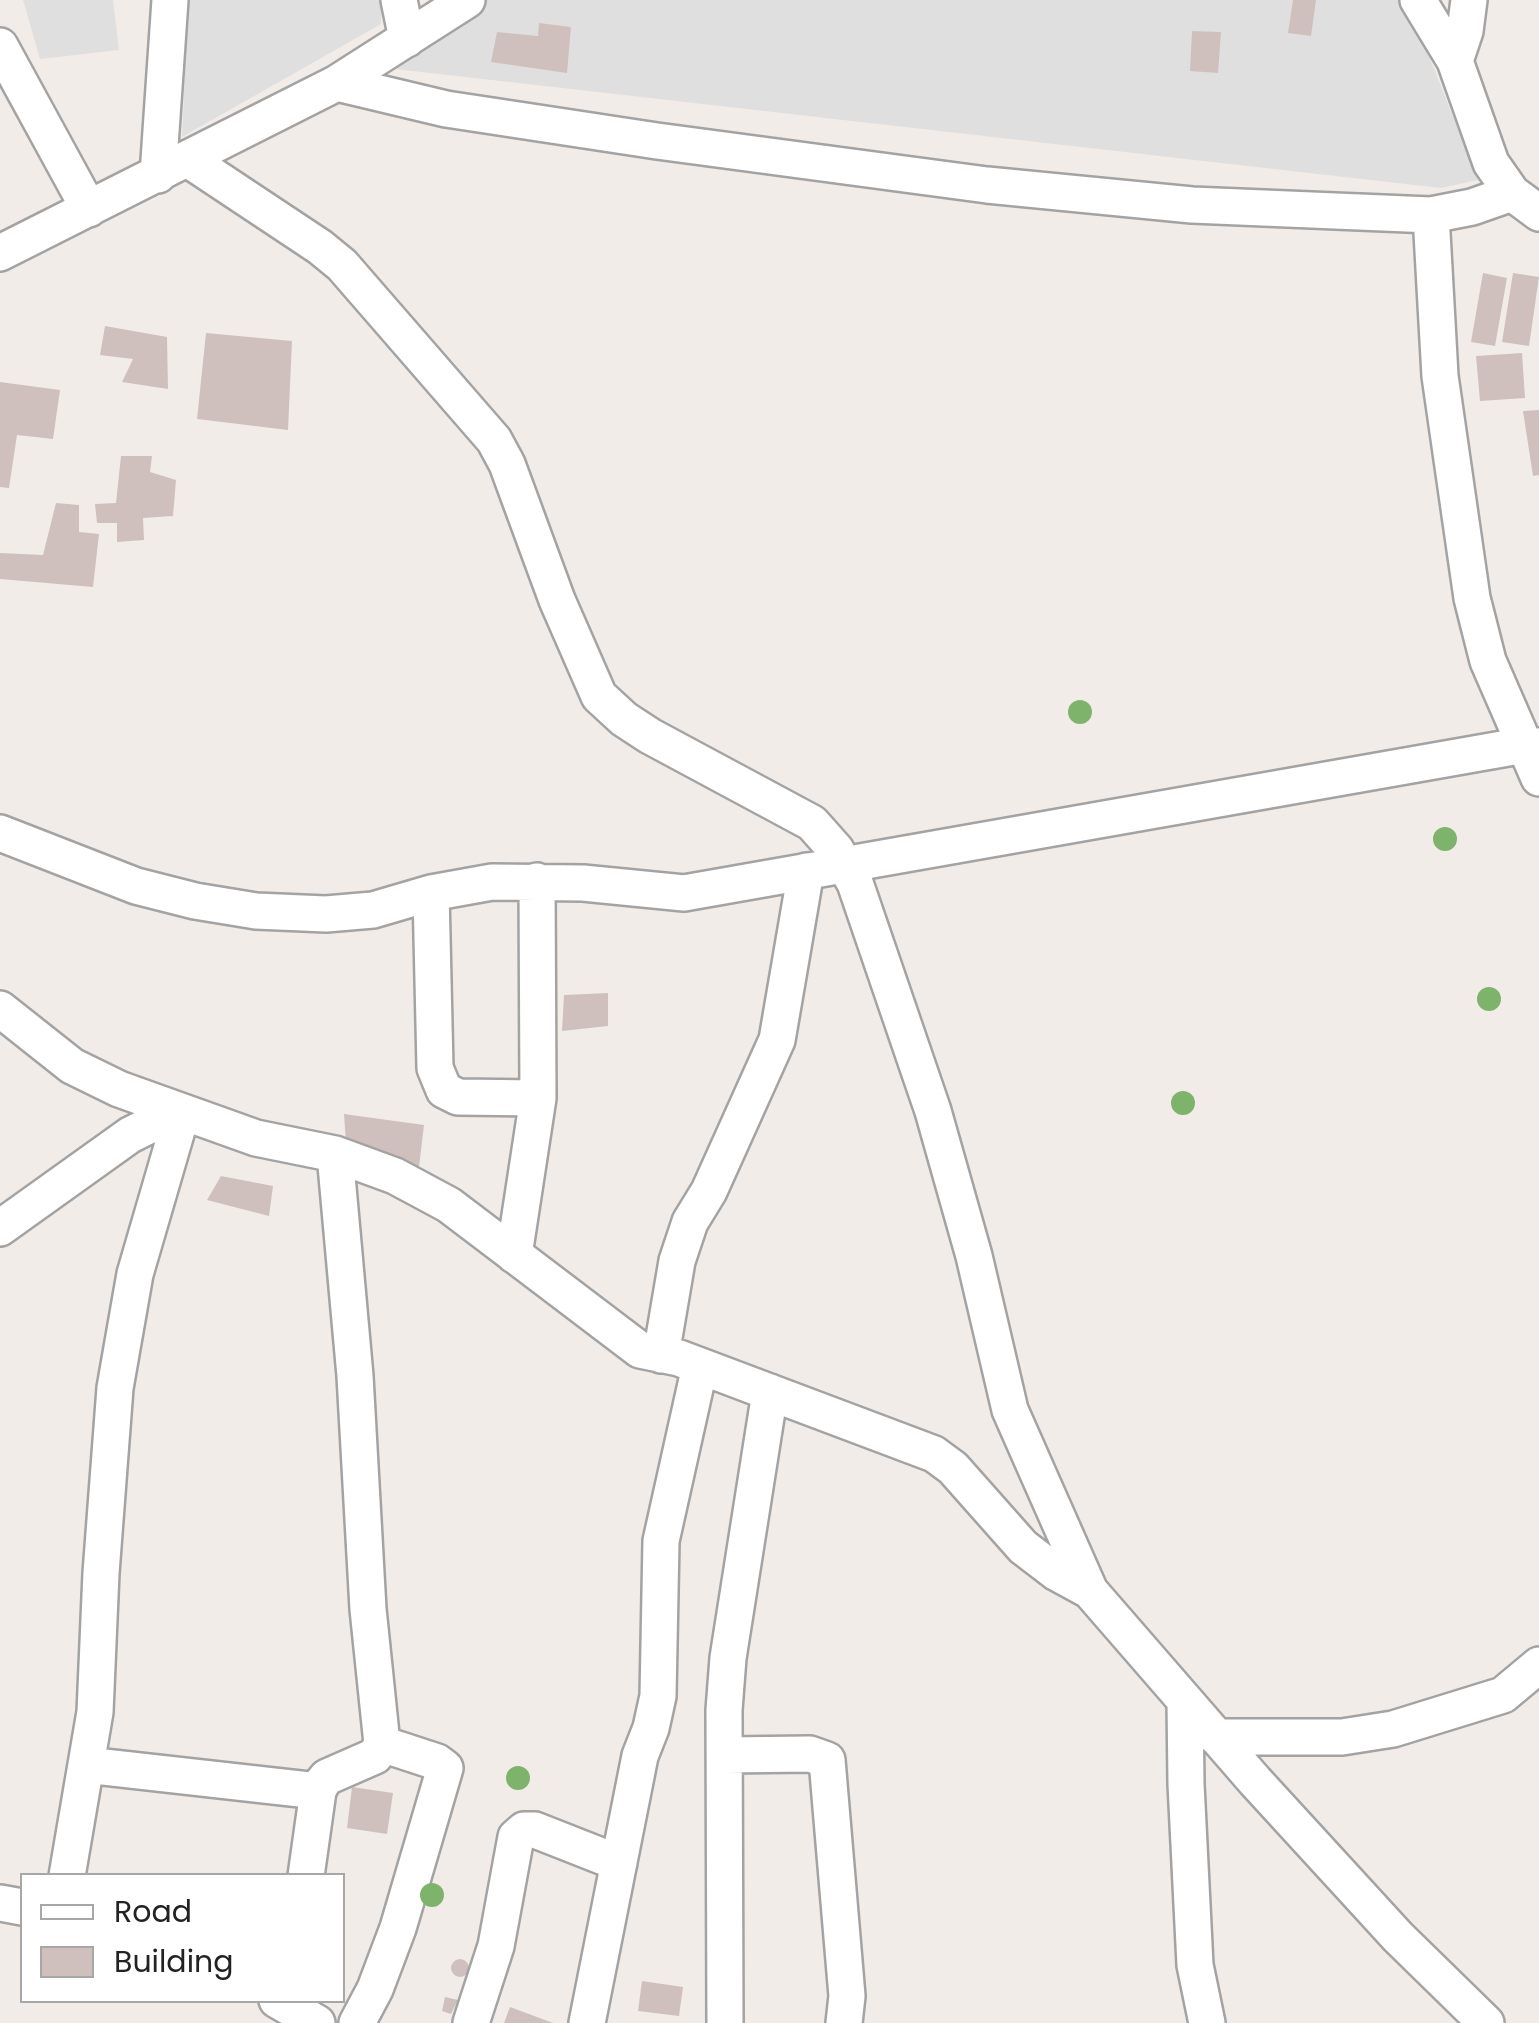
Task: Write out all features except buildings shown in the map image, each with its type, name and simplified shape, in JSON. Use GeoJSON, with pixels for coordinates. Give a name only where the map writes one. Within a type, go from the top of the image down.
{"type":"FeatureCollection","features":[{"type":"Feature","properties":{"kind":"street"},"geometry":{"type":"LineString","coordinates":[[170,0],[173,168]]}},
{"type":"Feature","properties":{"kind":"street"},"geometry":{"type":"LineString","coordinates":[[399,0],[407,39]]}},
{"type":"Feature","properties":{"kind":"street"},"geometry":{"type":"LineString","coordinates":[[0,254],[337,83],[467,0]]}},
{"type":"Feature","properties":{"kind":"street"},"geometry":{"type":"LineString","coordinates":[[1418,0],[1455,61],[1490,163],[1525,203]]}},
{"type":"Feature","properties":{"kind":"street"},"geometry":{"type":"LineString","coordinates":[[1455,61],[1465,30],[1468,0]]}},
{"type":"Feature","properties":{"kind":"street"},"geometry":{"type":"LineString","coordinates":[[0,46],[89,209]]}},
{"type":"Feature","properties":{"kind":"street"},"geometry":{"type":"LineString","coordinates":[[337,83],[446,109],[987,185],[1192,205],[1431,216],[1472,207],[1525,203]]}},
{"type":"Feature","properties":{"kind":"street"},"geometry":{"type":"LineString","coordinates":[[173,168],[320,247],[342,265],[494,440],[599,696],[650,736],[812,823],[843,863],[856,883],[934,1111],[974,1256],[1010,1410],[1090,1590],[1216,1737],[1398,1936],[1486,2023]]}},
{"type":"Feature","properties":{"kind":"street"},"geometry":{"type":"LineString","coordinates":[[1431,216],[1440,376],[1472,598],[1488,661],[1532,746],[1539,778]]}},
{"type":"Feature","properties":{"kind":"street"},"geometry":{"type":"LineString","coordinates":[[0,833],[136,886],[195,902],[256,911],[326,914],[372,910],[431,893],[492,882],[537,881],[684,893],[1532,746]]}},
{"type":"Feature","properties":{"kind":"street"},"geometry":{"type":"LineString","coordinates":[[661,1355],[676,1261],[690,1222],[709,1191],[777,1040],[806,871]]}},
{"type":"Feature","properties":{"kind":"street"},"geometry":{"type":"LineString","coordinates":[[514,1255],[538,1098],[537,881]]}},
{"type":"Feature","properties":{"kind":"street"},"geometry":{"type":"LineString","coordinates":[[431,893],[435,1068],[444,1090],[458,1096],[538,1098]]}},
{"type":"Feature","properties":{"kind":"street"},"geometry":{"type":"LineString","coordinates":[[0,1009],[72,1066],[180,1119],[335,1154],[396,1176],[449,1205],[640,1350],[700,1366],[934,1454],[953,1468],[1022,1547],[1057,1573],[1090,1590]]}},
{"type":"Feature","properties":{"kind":"street"},"geometry":{"type":"LineString","coordinates":[[0,1228],[130,1135],[150,1125],[180,1119]]}},
{"type":"Feature","properties":{"kind":"street"},"geometry":{"type":"LineString","coordinates":[[68,1873],[95,1712],[115,1388],[135,1274],[180,1119]]}},
{"type":"Feature","properties":{"kind":"street"},"geometry":{"type":"LineString","coordinates":[[306,1873],[318,1791],[327,1777],[375,1756],[382,1744],[368,1609],[355,1376],[335,1154]]}},
{"type":"Feature","properties":{"kind":"street"},"geometry":{"type":"LineString","coordinates":[[587,2023],[640,1756],[658,1696],[662,1541],[700,1366]]}},
{"type":"Feature","properties":{"kind":"street"},"geometry":{"type":"LineString","coordinates":[[725,2023],[728,1658],[770,1392]]}},
{"type":"Feature","properties":{"kind":"street"},"geometry":{"type":"LineString","coordinates":[[1216,1737],[1342,1737],[1393,1729],[1502,1695],[1539,1665]]}},
{"type":"Feature","properties":{"kind":"street"},"geometry":{"type":"LineString","coordinates":[[1185,1702],[1195,1965],[1207,2023]]}},
{"type":"Feature","properties":{"kind":"street"},"geometry":{"type":"LineString","coordinates":[[357,2023],[375,1989],[398,1928],[445,1768],[382,1744]]}},
{"type":"Feature","properties":{"kind":"street"},"geometry":{"type":"LineString","coordinates":[[725,1755],[810,1754],[827,1760],[846,1996],[844,2023]]}},
{"type":"Feature","properties":{"kind":"street"},"geometry":{"type":"LineString","coordinates":[[86,1765],[318,1791]]}},
{"type":"Feature","properties":{"kind":"street"},"geometry":{"type":"LineString","coordinates":[[471,2023],[496,1946],[516,1837],[524,1830],[535,1830],[619,1863]]}},
{"type":"Feature","properties":{"kind":"street"},"geometry":{"type":"LineString","coordinates":[[282,2003],[317,2023]]}},
{"type":"Feature","properties":{"kind":"shaded area"},"geometry":{"type":"Polygon","coordinates":[[[23,0],[113,0],[119,50],[40,59],[23,0]]]}},
{"type":"Feature","properties":{"kind":"shaded area"},"geometry":{"type":"Polygon","coordinates":[[[188,0],[381,0],[381,24],[182,137],[188,0]]]}},
{"type":"Feature","properties":{"kind":"shaded area"},"geometry":{"type":"Polygon","coordinates":[[[484,0],[1407,0],[1478,180],[1441,188],[395,69],[484,0]]]}}]}
